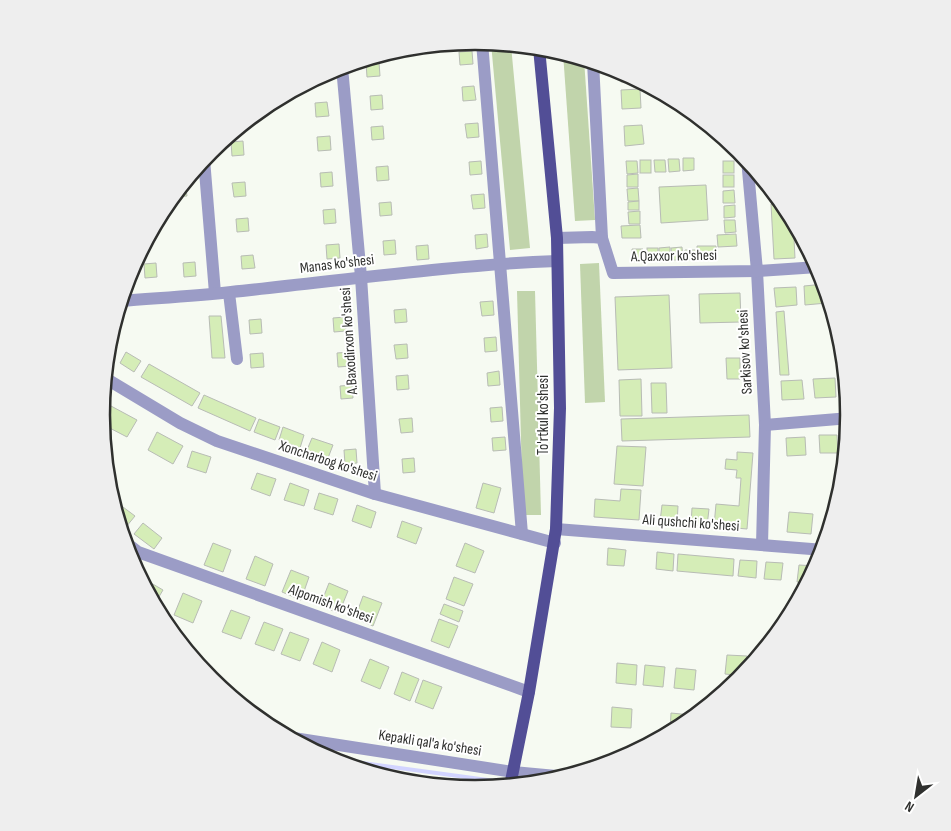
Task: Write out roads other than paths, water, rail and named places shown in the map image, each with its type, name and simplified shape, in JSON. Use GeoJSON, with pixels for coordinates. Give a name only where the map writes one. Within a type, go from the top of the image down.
{"type":"FeatureCollection","features":[{"type":"Feature","properties":{"kind":"main road","name":"To'rtkul ko'shesi"},"geometry":{"type":"LineString","coordinates":[[512,779],[529,692],[556,528],[560,408],[557,261],[540,56]]}},
{"type":"Feature","properties":{"kind":"street"},"geometry":{"type":"LineString","coordinates":[[483,50],[522,534]]}},
{"type":"Feature","properties":{"kind":"street"},"geometry":{"type":"LineString","coordinates":[[556,238],[602,238],[593,69]]}},
{"type":"Feature","properties":{"kind":"street","name":"A.Baxodirxon ko'shesi"},"geometry":{"type":"LineString","coordinates":[[343,75],[361,277],[375,494]]}},
{"type":"Feature","properties":{"kind":"street"},"geometry":{"type":"LineString","coordinates":[[205,171],[215,293]]}},
{"type":"Feature","properties":{"kind":"street","name":"Sarkisov ko'shesi"},"geometry":{"type":"LineString","coordinates":[[748,173],[757,270],[766,425],[762,545]]}},
{"type":"Feature","properties":{"kind":"street","name":"A.Qaxxor ko'shesi"},"geometry":{"type":"LineString","coordinates":[[602,238],[613,273],[809,267]]}},
{"type":"Feature","properties":{"kind":"street","name":"Manas ko'shesi"},"geometry":{"type":"LineString","coordinates":[[128,300],[229,293],[501,263],[557,261]]}},
{"type":"Feature","properties":{"kind":"street"},"geometry":{"type":"LineString","coordinates":[[229,293],[237,359]]}},
{"type":"Feature","properties":{"kind":"street","name":"Xoncharbog ko'shesi"},"geometry":{"type":"LineString","coordinates":[[112,382],[180,424],[217,441],[375,494],[555,543]]}},
{"type":"Feature","properties":{"kind":"street"},"geometry":{"type":"LineString","coordinates":[[766,425],[841,419]]}},
{"type":"Feature","properties":{"kind":"street","name":"Ali qushchi ko'shesi"},"geometry":{"type":"LineString","coordinates":[[556,528],[815,549]]}},
{"type":"Feature","properties":{"kind":"street","name":"Alpomish ko'shesi"},"geometry":{"type":"LineString","coordinates":[[136,550],[529,692]]}},
{"type":"Feature","properties":{"kind":"street","name":"Kepakli qal'a ko'shesi"},"geometry":{"type":"LineString","coordinates":[[311,742],[512,779]]}},
{"type":"Feature","properties":{"kind":"waterway"},"geometry":{"type":"LineString","coordinates":[[360,763],[490,780]]}}]}
